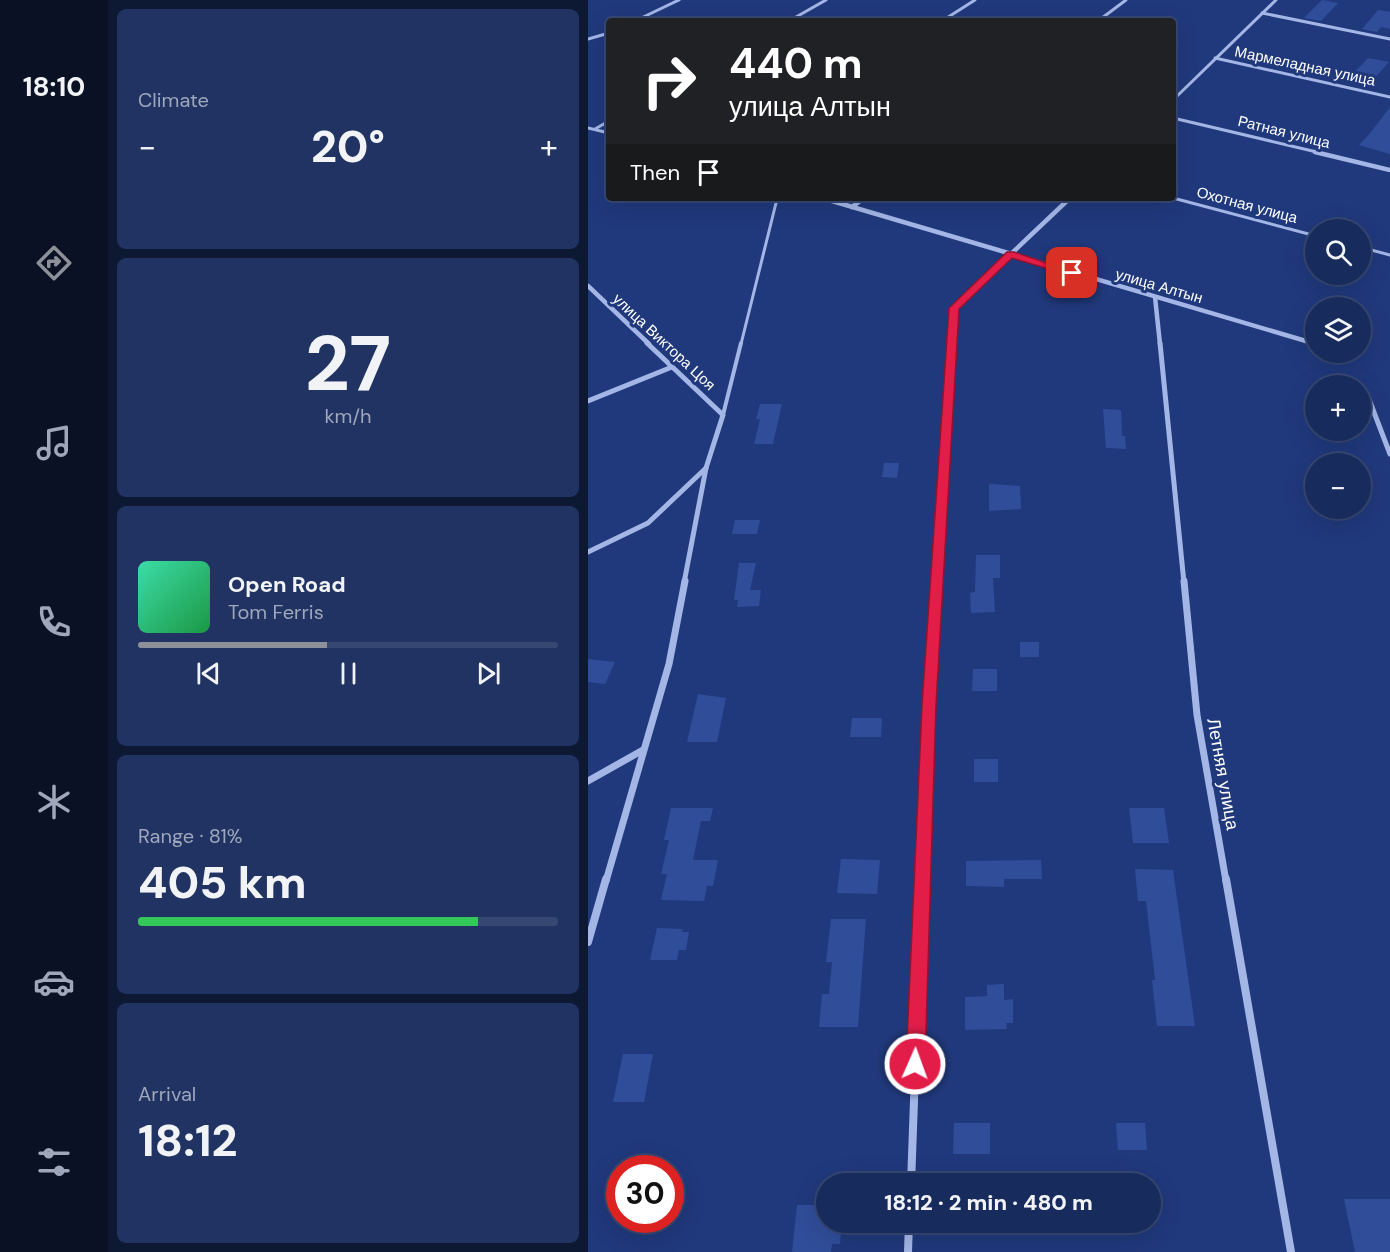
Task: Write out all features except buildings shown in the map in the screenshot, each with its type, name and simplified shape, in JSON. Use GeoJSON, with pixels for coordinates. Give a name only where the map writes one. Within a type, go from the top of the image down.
{"type":"FeatureCollection","features":[{"type":"Feature","properties":{"kind":"street"},"geometry":{"type":"LineString","coordinates":[[641,18],[679,0]]}},
{"type":"Feature","properties":{"kind":"street"},"geometry":{"type":"LineString","coordinates":[[794,18],[826,0]]}},
{"type":"Feature","properties":{"kind":"street"},"geometry":{"type":"LineString","coordinates":[[947,18],[975,0]]}},
{"type":"Feature","properties":{"kind":"street"},"geometry":{"type":"LineString","coordinates":[[1102,18],[1126,0]]}},
{"type":"Feature","properties":{"kind":"street"},"geometry":{"type":"LineString","coordinates":[[1176,97],[1276,0]]}},
{"type":"Feature","properties":{"kind":"street"},"geometry":{"type":"LineString","coordinates":[[1262,13],[1390,39]]}},
{"type":"Feature","properties":{"kind":"street"},"geometry":{"type":"LineString","coordinates":[[588,39],[606,34]]}},
{"type":"Feature","properties":{"kind":"street","name":"Мармеладная улица"},"geometry":{"type":"LineString","coordinates":[[1215,58],[1390,97]]}},
{"type":"Feature","properties":{"kind":"street","name":"Ратная улица"},"geometry":{"type":"LineString","coordinates":[[1176,119],[1390,170]]}},
{"type":"Feature","properties":{"kind":"street"},"geometry":{"type":"LineString","coordinates":[[594,130],[606,123]]}},
{"type":"Feature","properties":{"kind":"street"},"geometry":{"type":"LineString","coordinates":[[588,128],[606,133]]}},
{"type":"Feature","properties":{"kind":"street","name":"улица Алтын"},"geometry":{"type":"LineString","coordinates":[[832,201],[1305,341]]}},
{"type":"Feature","properties":{"kind":"street"},"geometry":{"type":"LineString","coordinates":[[852,207],[860,201]]}},
{"type":"Feature","properties":{"kind":"street"},"geometry":{"type":"LineString","coordinates":[[911,1173],[929,705],[954,308],[1067,201]]}},
{"type":"Feature","properties":{"kind":"street","name":"улица Виктора Цоя"},"geometry":{"type":"LineString","coordinates":[[588,286],[723,415]]}},
{"type":"Feature","properties":{"kind":"street","name":"Летняя улица"},"geometry":{"type":"LineString","coordinates":[[1155,297],[1197,715],[1291,1252]]}},
{"type":"Feature","properties":{"kind":"street"},"geometry":{"type":"LineString","coordinates":[[588,401],[672,367]]}},
{"type":"Feature","properties":{"kind":"street"},"geometry":{"type":"LineString","coordinates":[[1371,404],[1390,454]]}},
{"type":"Feature","properties":{"kind":"street"},"geometry":{"type":"LineString","coordinates":[[588,942],[669,664],[706,468],[723,415]]}},
{"type":"Feature","properties":{"kind":"street"},"geometry":{"type":"LineString","coordinates":[[588,552],[648,523],[706,468]]}},
{"type":"Feature","properties":{"kind":"street"},"geometry":{"type":"LineString","coordinates":[[588,781],[643,750]]}},
{"type":"Feature","properties":{"kind":"street"},"geometry":{"type":"LineString","coordinates":[[908,1252],[909,1233]]}},
{"type":"Feature","properties":{"kind":"lane","name":"Охотная улица"},"geometry":{"type":"LineString","coordinates":[[1176,199],[1305,233]]}},
{"type":"Feature","properties":{"kind":"lane"},"geometry":{"type":"LineString","coordinates":[[723,415],[778,201]]}},
{"type":"Feature","properties":{"kind":"lane"},"geometry":{"type":"LineString","coordinates":[[1371,250],[1390,255]]}},
{"type":"Feature","properties":{"kind":"route"},"geometry":{"type":"LineString","coordinates":[[915,1064],[929,705],[954,308],[1011,254],[1072,273]]}}]}
